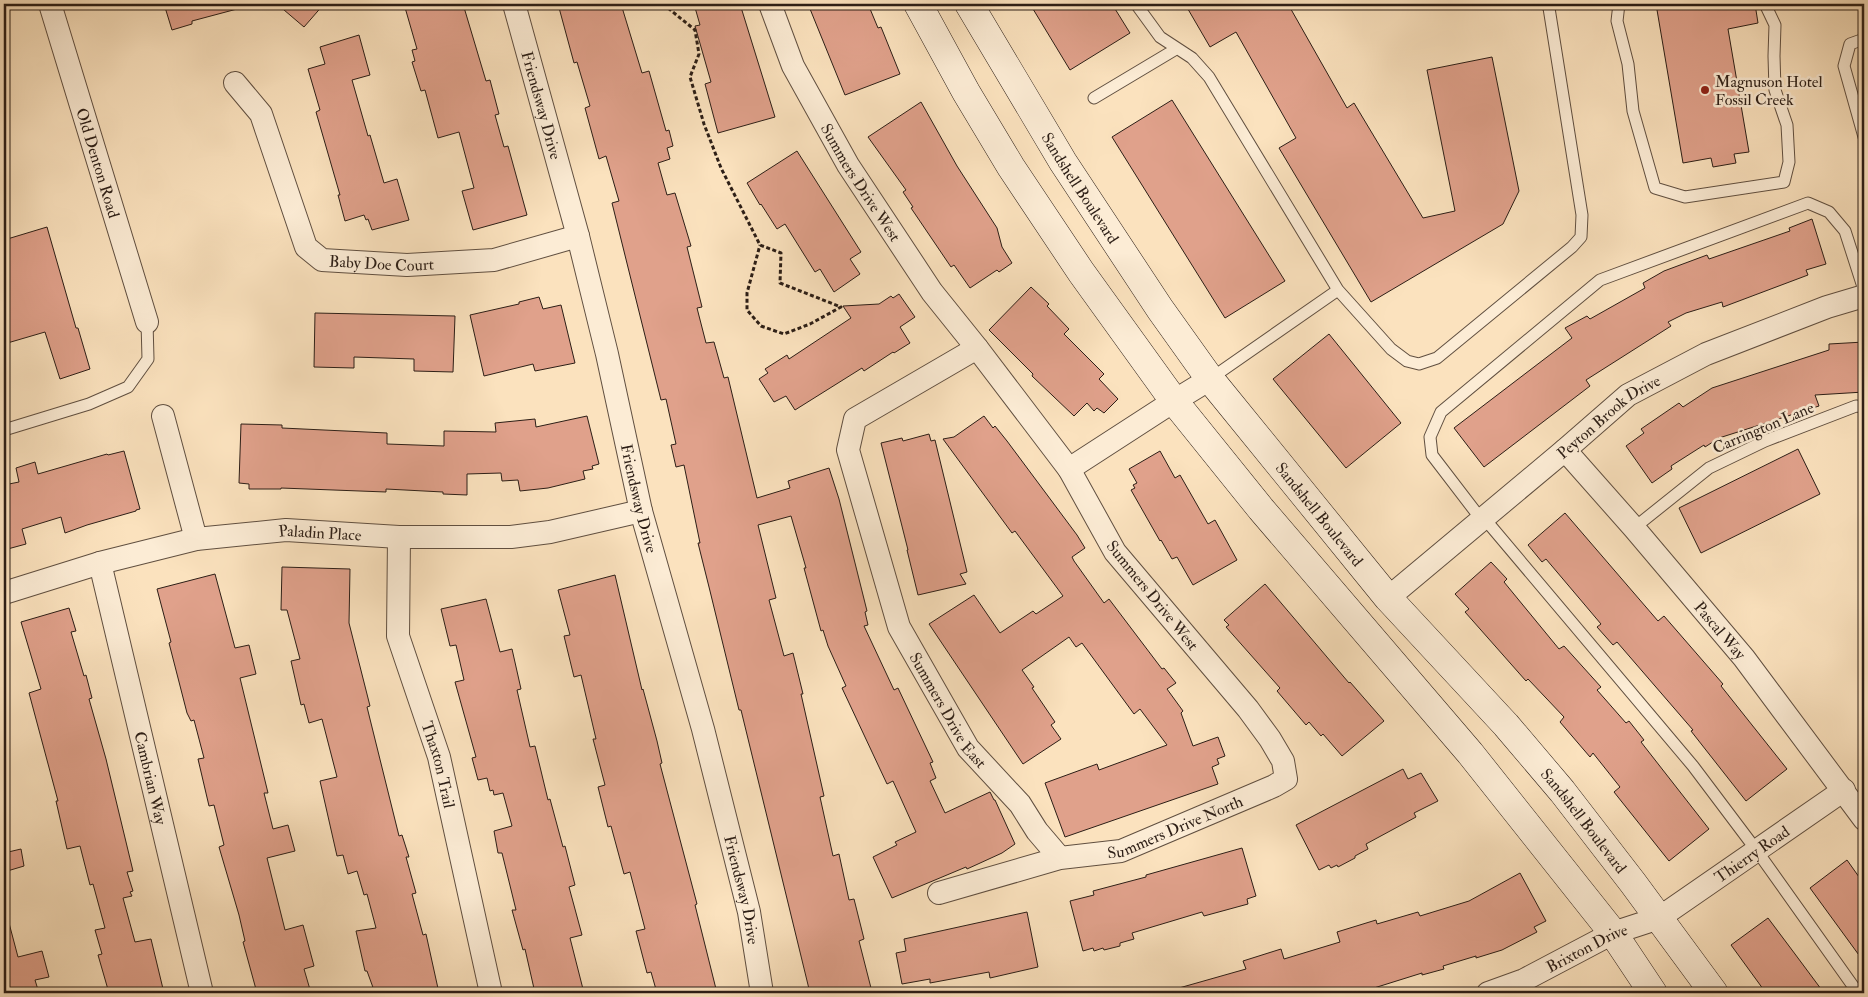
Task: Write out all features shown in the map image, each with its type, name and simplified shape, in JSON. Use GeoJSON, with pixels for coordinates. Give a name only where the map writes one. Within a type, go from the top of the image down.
{"type":"FeatureCollection","features":[{"type":"Feature","properties":{"kind":"street","name":"Old Denton Road"},"geometry":{"type":"LineString","coordinates":[[50,4],[147,322]]}},
{"type":"Feature","properties":{"kind":"street","name":"Friendsway Drive"},"geometry":{"type":"LineString","coordinates":[[514,4],[578,236],[608,354],[641,510],[703,729],[749,912],[762,993]]}},
{"type":"Feature","properties":{"kind":"street","name":"Summers Drive West"},"geometry":{"type":"LineString","coordinates":[[770,4],[793,66],[848,165],[932,292],[1069,469],[1115,552],[1248,709],[1270,738],[1283,761],[1286,779]]}},
{"type":"Feature","properties":{"kind":"street"},"geometry":{"type":"LineString","coordinates":[[918,4],[966,92],[1011,167],[1081,272],[1174,401],[1261,509],[1470,753],[1613,932],[1653,993]]}},
{"type":"Feature","properties":{"kind":"street","name":"Sandshell Boulevard"},"geometry":{"type":"LineString","coordinates":[[969,4],[1064,162],[1160,309],[1210,379],[1388,598],[1506,725],[1562,791],[1714,993]]}},
{"type":"Feature","properties":{"kind":"street","name":"Baby Doe Court"},"geometry":{"type":"LineString","coordinates":[[235,83],[261,114],[306,247],[322,260],[407,265],[494,260],[578,236]]}},
{"type":"Feature","properties":{"kind":"street","name":"Peyton Brook Drive"},"geometry":{"type":"LineString","coordinates":[[1388,598],[1628,395],[1706,354],[1827,307],[1864,296]]}},
{"type":"Feature","properties":{"kind":"street","name":"Summers Drive East"},"geometry":{"type":"LineString","coordinates":[[977,348],[854,419],[848,450],[899,627],[968,748],[1020,804],[1037,831],[1060,858]]}},
{"type":"Feature","properties":{"kind":"street"},"geometry":{"type":"LineString","coordinates":[[1069,469],[1210,379]]}},
{"type":"Feature","properties":{"kind":"street"},"geometry":{"type":"LineString","coordinates":[[163,416],[196,539]]}},
{"type":"Feature","properties":{"kind":"street","name":"Pascal Way"},"geometry":{"type":"LineString","coordinates":[[1565,450],[1744,658],[1864,818]]}},
{"type":"Feature","properties":{"kind":"street","name":"Paladin Place"},"geometry":{"type":"LineString","coordinates":[[4,593],[100,563],[196,539],[286,530],[398,537],[511,537],[550,532],[641,510]]}},
{"type":"Feature","properties":{"kind":"street","name":"Thaxton Trail"},"geometry":{"type":"LineString","coordinates":[[398,537],[398,636],[439,757],[491,993]]}},
{"type":"Feature","properties":{"kind":"street","name":"Cambrian Way"},"geometry":{"type":"LineString","coordinates":[[100,563],[202,993]]}},
{"type":"Feature","properties":{"kind":"street","name":"Summers Drive North"},"geometry":{"type":"LineString","coordinates":[[1060,858],[1121,851],[1274,786],[1286,779]]}},
{"type":"Feature","properties":{"kind":"street","name":"Thierry Road"},"geometry":{"type":"LineString","coordinates":[[1659,918],[1844,790]]}},
{"type":"Feature","properties":{"kind":"street"},"geometry":{"type":"LineString","coordinates":[[939,893],[1060,858]]}},
{"type":"Feature","properties":{"kind":"street","name":"Brixton Drive"},"geometry":{"type":"LineString","coordinates":[[1488,993],[1524,980],[1613,932],[1659,918]]}},
{"type":"Feature","properties":{"kind":"lane"},"geometry":{"type":"LineString","coordinates":[[1136,4],[1160,37],[1192,58],[1209,77],[1338,290],[1391,348],[1407,361],[1420,364],[1437,358],[1572,247],[1581,237],[1582,215],[1549,8],[1546,4]]}},
{"type":"Feature","properties":{"kind":"lane"},"geometry":{"type":"LineString","coordinates":[[1619,4],[1617,21],[1628,64],[1633,112],[1655,188],[1685,197],[1784,182],[1789,162],[1787,125],[1775,90],[1775,25],[1765,4]]}},
{"type":"Feature","properties":{"kind":"lane"},"geometry":{"type":"LineString","coordinates":[[1864,39],[1850,44],[1844,66],[1864,137]]}},
{"type":"Feature","properties":{"kind":"lane"},"geometry":{"type":"LineString","coordinates":[[1094,98],[1176,49]]}},
{"type":"Feature","properties":{"kind":"lane"},"geometry":{"type":"LineString","coordinates":[[1858,993],[1757,851],[1693,766],[1432,455],[1430,436],[1441,412],[1600,280],[1808,203],[1830,212],[1845,231],[1864,290]]}},
{"type":"Feature","properties":{"kind":"lane"},"geometry":{"type":"LineString","coordinates":[[1210,379],[1338,290]]}},
{"type":"Feature","properties":{"kind":"lane"},"geometry":{"type":"LineString","coordinates":[[4,430],[90,404],[128,387],[148,360],[147,322]]}},
{"type":"Feature","properties":{"kind":"lane","name":"Carrington Lane"},"geometry":{"type":"LineString","coordinates":[[1634,528],[1709,468],[1765,441],[1856,406],[1864,407]]}},
{"type":"Feature","properties":{"kind":"path"},"geometry":{"type":"LineString","coordinates":[[663,4],[695,30],[699,54],[690,77],[704,124],[721,168],[760,245],[747,293],[747,310],[761,326],[784,334],[810,324],[841,307],[780,284],[781,253],[760,245]]}},
{"type":"Feature","properties":{"kind":"building"},"geometry":{"type":"Polygon","coordinates":[[[164,4],[236,4],[237,9],[192,21],[192,24],[172,30],[164,4]]]}},
{"type":"Feature","properties":{"kind":"building"},"geometry":{"type":"Polygon","coordinates":[[[277,4],[324,4],[304,27],[277,4]]]}},
{"type":"Feature","properties":{"kind":"building"},"geometry":{"type":"Polygon","coordinates":[[[404,4],[463,4],[486,81],[490,80],[499,114],[495,115],[504,147],[508,146],[527,215],[473,230],[462,191],[474,188],[459,132],[438,138],[425,90],[421,91],[412,62],[415,61],[412,50],[417,49],[404,4]]]}},
{"type":"Feature","properties":{"kind":"building"},"geometry":{"type":"Polygon","coordinates":[[[558,4],[621,4],[642,73],[649,71],[666,131],[669,130],[673,146],[667,148],[670,159],[658,163],[667,195],[675,193],[691,246],[687,247],[702,307],[697,308],[706,343],[714,342],[724,378],[728,377],[757,498],[790,488],[788,481],[829,468],[839,499],[867,611],[865,612],[868,625],[864,626],[894,690],[898,688],[933,762],[930,763],[936,778],[930,781],[945,813],[990,792],[1015,844],[1002,853],[967,869],[966,867],[892,898],[873,857],[897,845],[895,842],[916,832],[893,781],[887,784],[842,688],[846,686],[823,630],[821,631],[791,516],[758,525],[776,598],[769,600],[784,656],[793,653],[824,796],[820,797],[833,856],[839,854],[849,900],[854,899],[864,939],[859,941],[871,988],[850,993],[810,993],[698,543],[700,543],[684,465],[676,467],[671,445],[676,444],[666,399],[661,400],[612,203],[619,201],[606,156],[599,159],[585,108],[590,106],[577,62],[574,63],[558,4]]]}},
{"type":"Feature","properties":{"kind":"building"},"geometry":{"type":"Polygon","coordinates":[[[694,4],[740,4],[775,117],[718,133],[705,84],[711,82],[695,26],[700,25],[694,4]]]}},
{"type":"Feature","properties":{"kind":"building"},"geometry":{"type":"Polygon","coordinates":[[[808,4],[868,4],[878,28],[881,27],[900,74],[845,95],[808,4]]]}},
{"type":"Feature","properties":{"kind":"building"},"geometry":{"type":"Polygon","coordinates":[[[1030,4],[1112,4],[1130,33],[1070,70],[1030,4]]]}},
{"type":"Feature","properties":{"kind":"building"},"geometry":{"type":"Polygon","coordinates":[[[1185,4],[1288,4],[1347,108],[1354,103],[1423,218],[1455,211],[1427,70],[1492,57],[1519,191],[1503,224],[1371,302],[1279,148],[1296,138],[1236,32],[1210,47],[1185,4]]]}},
{"type":"Feature","properties":{"kind":"building","name":"Magnuson Hotel Fossil Creek"},"geometry":{"type":"Polygon","coordinates":[[[1656,4],[1755,4],[1758,23],[1728,29],[1749,152],[1734,154],[1736,163],[1713,167],[1711,158],[1683,163],[1656,4]]]}},
{"type":"Feature","properties":{"kind":"building"},"geometry":{"type":"Polygon","coordinates":[[[359,35],[370,75],[352,80],[384,183],[397,179],[409,220],[372,230],[368,219],[366,220],[364,215],[345,221],[338,195],[340,195],[316,112],[320,110],[308,69],[325,64],[320,47],[359,35]]]}},
{"type":"Feature","properties":{"kind":"building"},"geometry":{"type":"Polygon","coordinates":[[[1172,100],[1285,281],[1225,318],[1112,137],[1172,100]]]}},
{"type":"Feature","properties":{"kind":"building"},"geometry":{"type":"Polygon","coordinates":[[[921,102],[957,166],[997,228],[1002,247],[1012,263],[999,272],[997,270],[970,288],[954,265],[951,267],[911,208],[913,207],[903,192],[906,190],[868,137],[921,102]]]}},
{"type":"Feature","properties":{"kind":"building"},"geometry":{"type":"Polygon","coordinates":[[[797,151],[861,252],[850,259],[860,274],[834,292],[820,269],[815,272],[785,224],[777,229],[747,183],[797,151]]]}},
{"type":"Feature","properties":{"kind":"building"},"geometry":{"type":"Polygon","coordinates":[[[1812,219],[1826,264],[1806,270],[1808,275],[1723,307],[1722,302],[1686,313],[1668,322],[1671,326],[1586,380],[1590,386],[1484,467],[1454,428],[1572,338],[1565,328],[1587,316],[1590,319],[1645,288],[1643,283],[1664,271],[1707,255],[1709,259],[1790,231],[1789,228],[1812,219]]]}},
{"type":"Feature","properties":{"kind":"building"},"geometry":{"type":"Polygon","coordinates":[[[47,227],[76,328],[78,328],[90,369],[60,379],[45,332],[4,344],[4,240],[47,227]]]}},
{"type":"Feature","properties":{"kind":"building"},"geometry":{"type":"Polygon","coordinates":[[[1031,287],[1049,304],[1047,306],[1069,329],[1064,334],[1104,374],[1099,379],[1118,399],[1104,413],[1097,408],[1094,411],[1087,403],[1074,416],[1032,376],[1033,374],[989,330],[1031,287]]]}},
{"type":"Feature","properties":{"kind":"building"},"geometry":{"type":"Polygon","coordinates":[[[899,294],[915,317],[900,327],[910,343],[864,371],[862,368],[795,410],[786,396],[774,402],[759,379],[768,373],[765,369],[787,355],[789,359],[851,318],[843,306],[879,304],[891,296],[893,298],[899,294]]]}},
{"type":"Feature","properties":{"kind":"building"},"geometry":{"type":"Polygon","coordinates":[[[539,297],[543,309],[561,305],[575,363],[535,371],[533,364],[484,376],[470,315],[519,304],[519,302],[539,297]]]}},
{"type":"Feature","properties":{"kind":"building"},"geometry":{"type":"Polygon","coordinates":[[[315,313],[455,316],[453,372],[414,371],[414,359],[354,357],[354,368],[314,367],[315,313]]]}},
{"type":"Feature","properties":{"kind":"building"},"geometry":{"type":"Polygon","coordinates":[[[1329,334],[1401,423],[1346,468],[1273,379],[1329,334]]]}},
{"type":"Feature","properties":{"kind":"building"},"geometry":{"type":"Polygon","coordinates":[[[1864,342],[1864,392],[1815,395],[1819,406],[1719,438],[1705,447],[1704,445],[1671,466],[1672,469],[1652,483],[1626,446],[1644,433],[1641,429],[1679,403],[1683,407],[1712,388],[1829,350],[1829,344],[1864,342]]]}},
{"type":"Feature","properties":{"kind":"building"},"geometry":{"type":"Polygon","coordinates":[[[587,416],[599,464],[592,466],[593,469],[583,471],[585,479],[548,488],[520,491],[518,480],[502,481],[501,473],[467,474],[467,495],[386,489],[386,492],[281,488],[249,489],[249,484],[239,483],[241,424],[282,425],[282,428],[387,433],[387,444],[444,446],[444,431],[496,432],[495,423],[535,419],[536,427],[587,416]]]}},
{"type":"Feature","properties":{"kind":"building"},"geometry":{"type":"Polygon","coordinates":[[[984,416],[993,428],[995,426],[1007,441],[1077,535],[1085,548],[1072,557],[1104,603],[1109,599],[1162,669],[1164,668],[1176,683],[1167,689],[1183,711],[1181,713],[1193,746],[1218,737],[1225,756],[1217,759],[1219,764],[1212,767],[1218,784],[1065,837],[1045,783],[1097,764],[1099,770],[1167,745],[1140,709],[1134,714],[1082,643],[1076,647],[1069,637],[1022,670],[1055,722],[1051,725],[1061,739],[1023,764],[929,624],[974,595],[1000,633],[1033,611],[1036,614],[1063,596],[1015,531],[1012,533],[943,439],[954,437],[984,416]]]}},
{"type":"Feature","properties":{"kind":"building"},"geometry":{"type":"Polygon","coordinates":[[[929,434],[931,441],[935,440],[967,572],[960,574],[966,584],[918,595],[881,443],[902,438],[903,441],[929,434]]]}},
{"type":"Feature","properties":{"kind":"building"},"geometry":{"type":"Polygon","coordinates":[[[1798,449],[1820,494],[1701,553],[1679,508],[1798,449]]]}},
{"type":"Feature","properties":{"kind":"building"},"geometry":{"type":"Polygon","coordinates":[[[124,451],[140,509],[65,533],[61,517],[22,529],[26,544],[4,550],[4,485],[19,482],[16,468],[35,462],[38,474],[124,451]]]}},
{"type":"Feature","properties":{"kind":"building"},"geometry":{"type":"Polygon","coordinates":[[[1160,451],[1175,478],[1180,475],[1208,524],[1215,520],[1237,560],[1193,585],[1177,557],[1172,559],[1160,541],[1131,490],[1135,488],[1133,485],[1137,483],[1129,469],[1160,451]]]}},
{"type":"Feature","properties":{"kind":"building"},"geometry":{"type":"Polygon","coordinates":[[[1565,513],[1658,621],[1664,616],[1723,684],[1721,686],[1787,769],[1746,801],[1691,731],[1693,730],[1617,642],[1613,645],[1597,627],[1601,624],[1546,559],[1542,562],[1528,545],[1565,513]]]}},
{"type":"Feature","properties":{"kind":"building"},"geometry":{"type":"Polygon","coordinates":[[[1491,562],[1507,579],[1504,582],[1559,649],[1564,646],[1601,687],[1597,690],[1626,723],[1629,721],[1644,740],[1641,742],[1709,829],[1669,861],[1614,792],[1620,787],[1593,753],[1590,757],[1560,722],[1564,717],[1528,679],[1526,681],[1465,612],[1469,609],[1455,594],[1491,562]]]}},
{"type":"Feature","properties":{"kind":"building"},"geometry":{"type":"Polygon","coordinates":[[[282,567],[350,569],[349,623],[370,706],[367,707],[399,836],[402,835],[409,857],[406,857],[416,893],[412,894],[423,935],[426,934],[439,993],[375,993],[367,971],[365,971],[356,931],[376,928],[367,894],[364,895],[357,871],[348,874],[343,855],[337,856],[320,781],[337,777],[322,719],[309,723],[304,704],[301,705],[291,661],[300,659],[287,610],[281,610],[282,567]]]}},
{"type":"Feature","properties":{"kind":"building"},"geometry":{"type":"Polygon","coordinates":[[[215,574],[235,648],[249,645],[256,674],[240,678],[268,793],[264,793],[273,829],[288,825],[295,851],[267,858],[285,930],[303,925],[314,966],[304,969],[311,993],[257,993],[243,942],[245,941],[239,915],[219,847],[224,845],[214,805],[209,806],[198,759],[204,758],[194,720],[191,721],[187,713],[169,643],[171,642],[157,589],[215,574]]]}},
{"type":"Feature","properties":{"kind":"building"},"geometry":{"type":"Polygon","coordinates":[[[615,575],[642,690],[657,741],[662,763],[660,764],[697,904],[695,905],[717,993],[657,993],[651,972],[647,973],[636,931],[645,929],[630,872],[624,874],[611,826],[608,827],[598,787],[605,785],[593,739],[596,739],[581,675],[574,677],[564,636],[570,635],[558,590],[615,575]]]}},
{"type":"Feature","properties":{"kind":"building"},"geometry":{"type":"Polygon","coordinates":[[[1265,584],[1349,683],[1384,721],[1342,756],[1323,734],[1321,736],[1309,722],[1306,725],[1277,691],[1280,688],[1226,627],[1229,625],[1224,620],[1265,584]]]}},
{"type":"Feature","properties":{"kind":"building"},"geometry":{"type":"Polygon","coordinates":[[[486,599],[500,652],[512,649],[521,689],[517,690],[530,747],[535,746],[548,800],[550,799],[563,847],[565,846],[575,885],[569,887],[582,935],[570,938],[584,993],[535,993],[525,949],[523,950],[512,910],[516,910],[502,853],[498,853],[494,831],[512,826],[503,793],[494,795],[493,790],[490,791],[487,778],[478,780],[472,758],[476,757],[455,682],[464,680],[456,645],[450,646],[441,609],[486,599]]]}},
{"type":"Feature","properties":{"kind":"building"},"geometry":{"type":"Polygon","coordinates":[[[69,608],[76,631],[71,632],[92,698],[89,699],[106,759],[133,871],[127,872],[133,891],[130,892],[132,896],[123,898],[135,942],[151,939],[164,993],[109,993],[98,955],[102,954],[95,930],[105,928],[93,884],[90,885],[80,846],[67,849],[56,801],[58,801],[29,693],[41,689],[21,622],[69,608]]]}},
{"type":"Feature","properties":{"kind":"building"},"geometry":{"type":"Polygon","coordinates":[[[1403,769],[1408,779],[1421,773],[1438,801],[1414,813],[1416,817],[1366,844],[1368,849],[1355,856],[1355,858],[1338,867],[1337,865],[1331,868],[1329,865],[1319,870],[1296,825],[1403,769]]]}},
{"type":"Feature","properties":{"kind":"building"},"geometry":{"type":"Polygon","coordinates":[[[1242,848],[1256,896],[1247,899],[1248,904],[1204,916],[1202,912],[1132,933],[1134,939],[1120,943],[1120,946],[1104,950],[1103,948],[1094,951],[1093,948],[1083,951],[1070,901],[1094,895],[1093,891],[1242,848]]]}},
{"type":"Feature","properties":{"kind":"building"},"geometry":{"type":"Polygon","coordinates":[[[21,849],[24,866],[4,872],[4,853],[21,849]]]}},
{"type":"Feature","properties":{"kind":"building"},"geometry":{"type":"Polygon","coordinates":[[[1847,860],[1864,884],[1864,962],[1810,888],[1847,860]]]}},
{"type":"Feature","properties":{"kind":"building"},"geometry":{"type":"Polygon","coordinates":[[[1520,873],[1546,921],[1534,927],[1537,932],[1502,950],[1476,958],[1476,956],[1443,966],[1444,969],[1422,975],[1422,973],[1358,993],[1180,993],[1179,988],[1246,969],[1243,961],[1281,949],[1284,959],[1340,942],[1337,932],[1376,920],[1377,924],[1418,912],[1420,916],[1469,901],[1520,873]]]}},
{"type":"Feature","properties":{"kind":"building"},"geometry":{"type":"Polygon","coordinates":[[[1027,912],[1038,967],[990,978],[989,972],[930,983],[930,979],[902,984],[896,953],[906,951],[904,939],[1027,912]]]}},
{"type":"Feature","properties":{"kind":"building"},"geometry":{"type":"Polygon","coordinates":[[[1768,918],[1824,993],[1766,993],[1731,945],[1768,918]]]}},
{"type":"Feature","properties":{"kind":"building"},"geometry":{"type":"Polygon","coordinates":[[[9,923],[18,957],[42,951],[49,977],[35,980],[39,993],[4,993],[4,924],[9,923]]]}},
{"type":"Feature","properties":{"kind":"place","name":"Magnuson Hotel Fossil Creek"},"geometry":{"type":"Point","coordinates":[1705,90]}}]}
